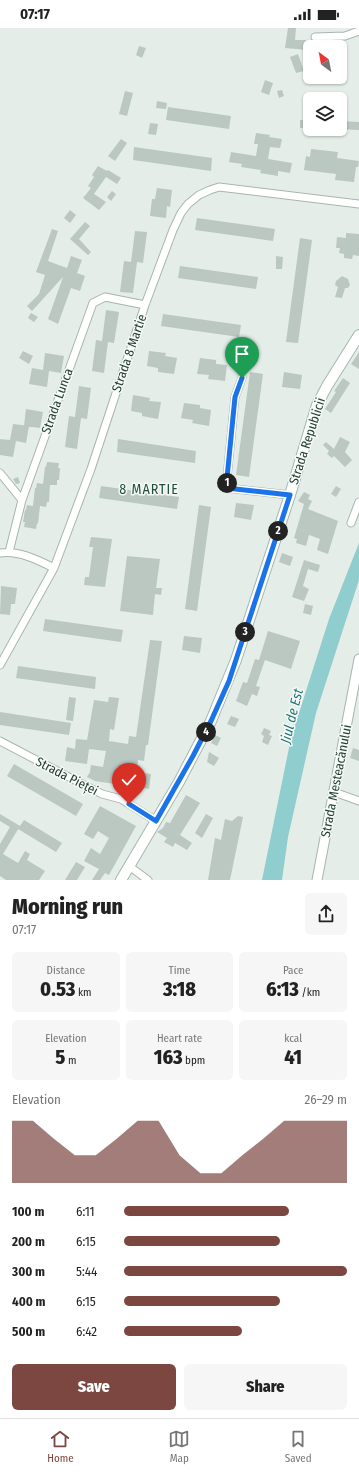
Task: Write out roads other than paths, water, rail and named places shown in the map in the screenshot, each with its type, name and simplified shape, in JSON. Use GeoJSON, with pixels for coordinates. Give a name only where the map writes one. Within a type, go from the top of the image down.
{"type":"FeatureCollection","features":[{"type":"Feature","properties":{"kind":"main road","name":"Strada Republicii"},"geometry":{"type":"LineString","coordinates":[[121,880],[193,756],[229,681],[290,495],[317,405],[327,386],[359,335]]}},
{"type":"Feature","properties":{"kind":"street"},"geometry":{"type":"LineString","coordinates":[[315,37],[344,36],[359,31]]}},
{"type":"Feature","properties":{"kind":"street","name":"Strada 8 Martie"},"geometry":{"type":"LineString","coordinates":[[0,665],[54,568],[90,469],[145,306],[173,230],[181,213],[188,204],[199,195],[219,187],[359,204]]}},
{"type":"Feature","properties":{"kind":"street","name":"Strada Lunca"},"geometry":{"type":"LineString","coordinates":[[9,552],[22,500],[93,303],[105,297],[145,306]]}},
{"type":"Feature","properties":{"kind":"street"},"geometry":{"type":"LineString","coordinates":[[242,378],[235,397],[226,488],[290,495]]}},
{"type":"Feature","properties":{"kind":"street"},"geometry":{"type":"LineString","coordinates":[[0,473],[22,500]]}},
{"type":"Feature","properties":{"kind":"street"},"geometry":{"type":"LineString","coordinates":[[351,523],[359,502]]}},
{"type":"Feature","properties":{"kind":"street"},"geometry":{"type":"LineString","coordinates":[[0,553],[9,552],[41,562],[54,568]]}},
{"type":"Feature","properties":{"kind":"street","name":"Strada Mesteacănului"},"geometry":{"type":"LineString","coordinates":[[317,880],[359,659]]}},
{"type":"Feature","properties":{"kind":"street","name":"Strada Pieței"},"geometry":{"type":"LineString","coordinates":[[0,741],[102,794],[121,799],[156,821]]}},
{"type":"Feature","properties":{"kind":"street"},"geometry":{"type":"LineString","coordinates":[[334,792],[359,801]]}},
{"type":"Feature","properties":{"kind":"street"},"geometry":{"type":"LineString","coordinates":[[129,866],[148,880]]}},
{"type":"Feature","properties":{"kind":"water"},"geometry":{"type":"Polygon","coordinates":[[[359,543],[359,580],[316,713],[288,837],[282,880],[262,880],[291,738],[329,619],[359,543]]]}},
{"type":"Feature","properties":{"kind":"district","name":"8 MARTIE"},"geometry":{"type":"Point","coordinates":[149,489]}},
{"type":"Feature","properties":{"kind":"water label","name":"Jiul de Est"},"geometry":{"type":"Point","coordinates":[292,716]}}]}
